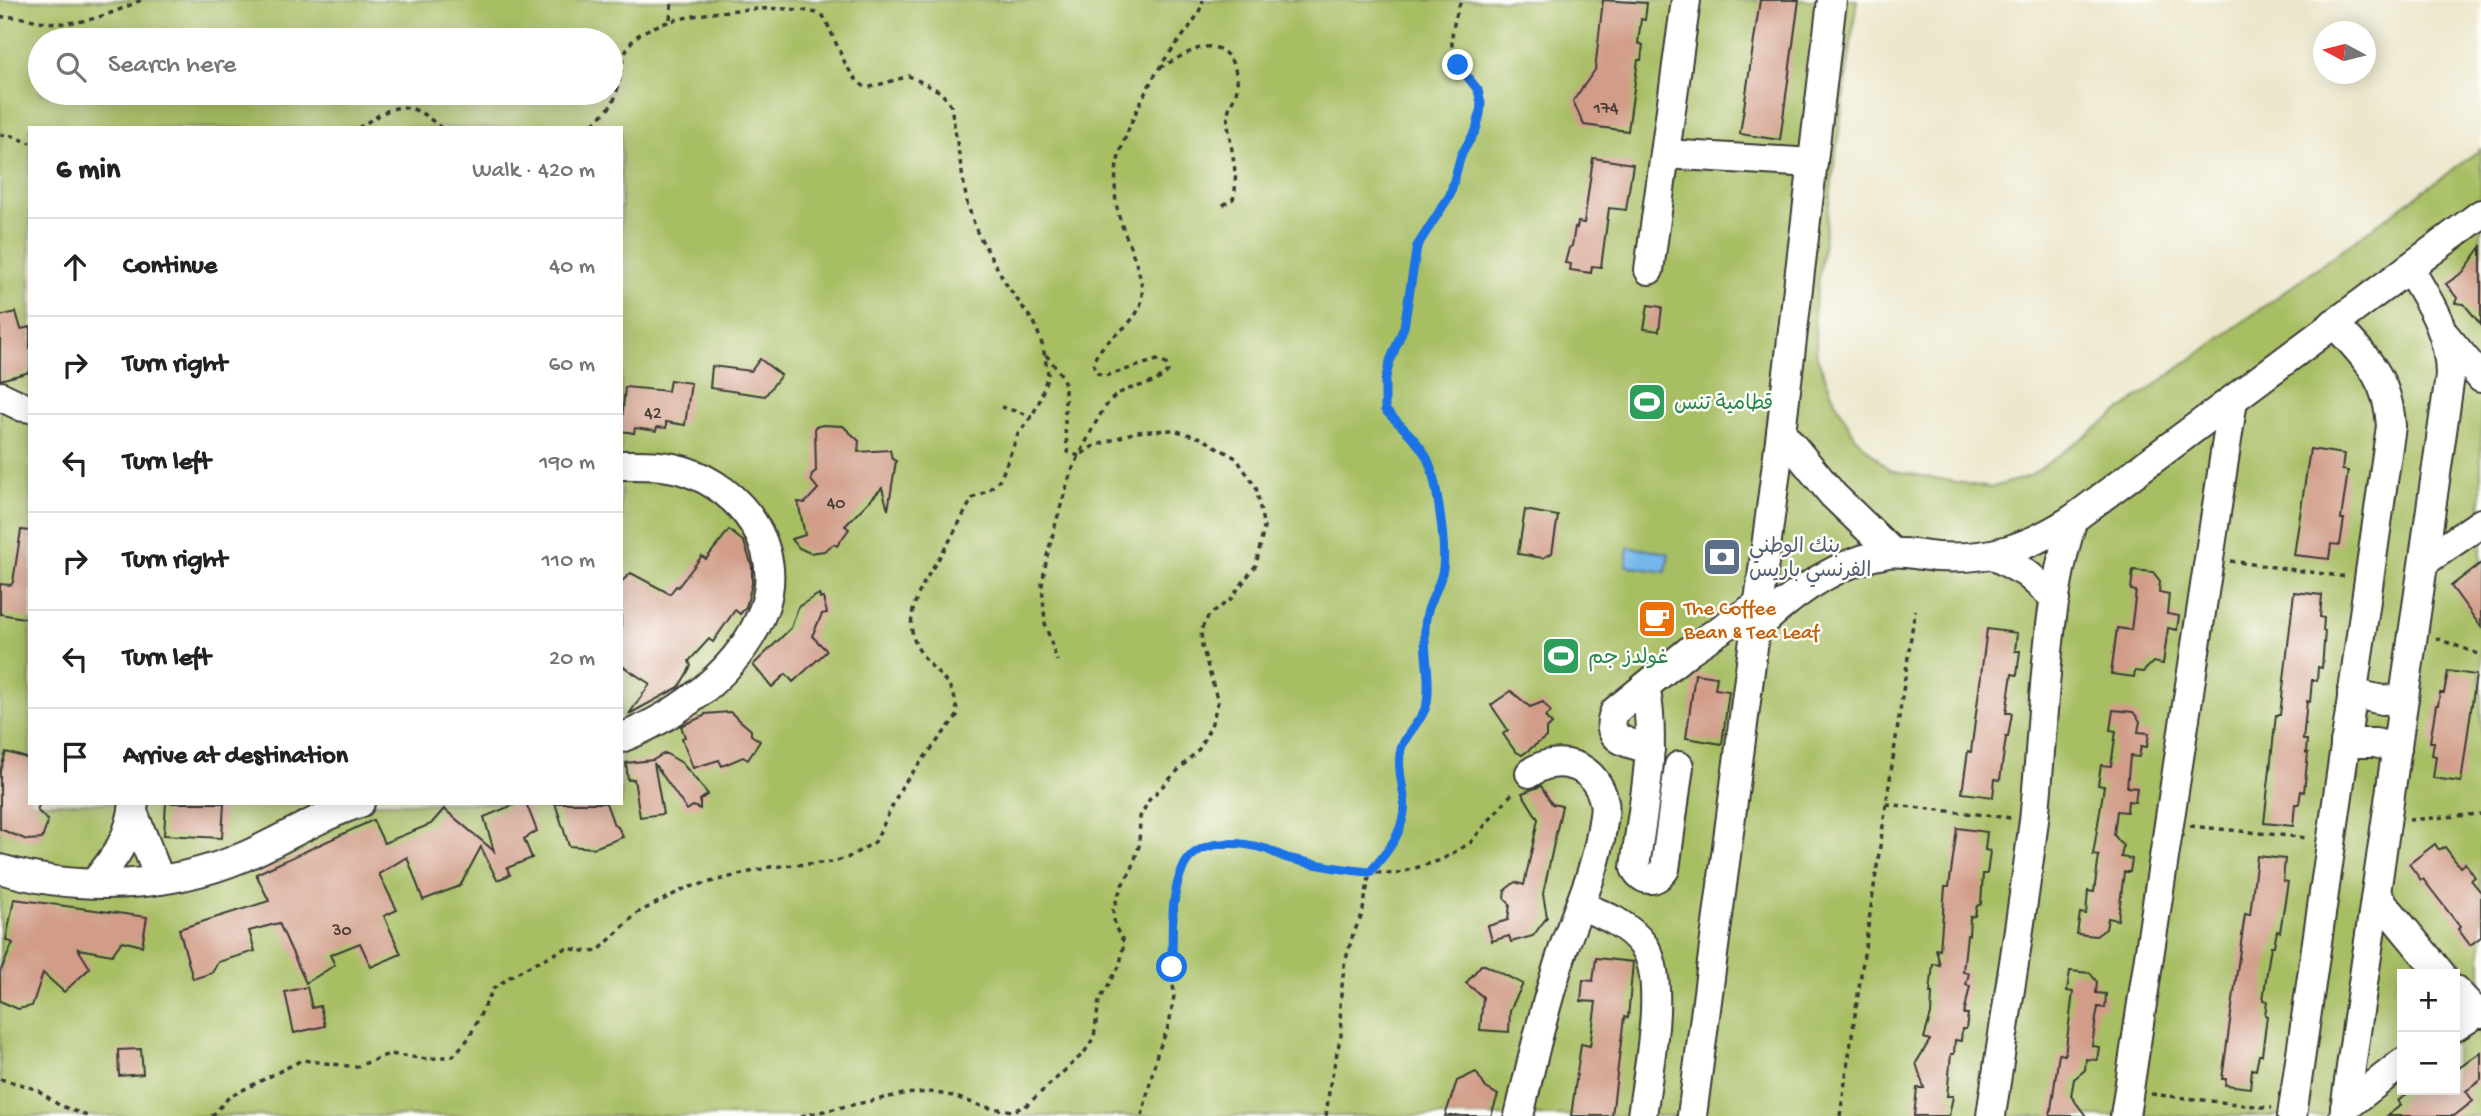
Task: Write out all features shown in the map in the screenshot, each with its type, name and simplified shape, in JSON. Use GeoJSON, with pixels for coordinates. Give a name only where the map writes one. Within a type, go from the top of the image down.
{"type":"FeatureCollection","features":[{"type":"Feature","properties":{"kind":"street"},"geometry":{"type":"LineString","coordinates":[[1649,270],[1686,0]]}},
{"type":"Feature","properties":{"kind":"street"},"geometry":{"type":"LineString","coordinates":[[1692,1116],[1781,432],[1832,0]]}},
{"type":"Feature","properties":{"kind":"street"},"geometry":{"type":"LineString","coordinates":[[1665,154],[1812,163]]}},
{"type":"Feature","properties":{"kind":"street"},"geometry":{"type":"LineString","coordinates":[[1650,749],[1620,740],[1613,730],[1612,717],[1619,706],[1690,650],[1757,616],[1818,580],[1866,559],[1892,552],[1955,558],[1993,555],[2029,544],[2073,519],[2481,214]]}},
{"type":"Feature","properties":{"kind":"street"},"geometry":{"type":"LineString","coordinates":[[2344,1112],[2450,376],[2445,335],[2434,309],[2409,268]]}},
{"type":"Feature","properties":{"kind":"street"},"geometry":{"type":"LineString","coordinates":[[2292,1113],[2389,442],[2390,410],[2380,378],[2334,323]]}},
{"type":"Feature","properties":{"kind":"street"},"geometry":{"type":"LineString","coordinates":[[2445,335],[2481,378]]}},
{"type":"Feature","properties":{"kind":"street"},"geometry":{"type":"LineString","coordinates":[[0,396],[28,408]]}},
{"type":"Feature","properties":{"kind":"street"},"geometry":{"type":"LineString","coordinates":[[2126,1103],[2233,400]]}},
{"type":"Feature","properties":{"kind":"street"},"geometry":{"type":"LineString","coordinates":[[1781,432],[1833,495],[1892,552]]}},
{"type":"Feature","properties":{"kind":"street"},"geometry":{"type":"LineString","coordinates":[[623,465],[658,465],[685,471],[716,484],[738,501],[755,524],[766,550],[769,578],[764,606],[753,632],[728,665],[700,692],[671,713],[623,737]]}},
{"type":"Feature","properties":{"kind":"street"},"geometry":{"type":"LineString","coordinates":[[1991,1116],[2034,820],[2055,598],[2073,519]]}},
{"type":"Feature","properties":{"kind":"street"},"geometry":{"type":"LineString","coordinates":[[2424,562],[2481,523]]}},
{"type":"Feature","properties":{"kind":"street"},"geometry":{"type":"LineString","coordinates":[[1993,555],[2026,573],[2055,598]]}},
{"type":"Feature","properties":{"kind":"street"},"geometry":{"type":"LineString","coordinates":[[1645,687],[1650,718],[1650,749],[1635,868],[1640,877],[1649,880],[1659,877],[1665,869],[1679,766]]}},
{"type":"Feature","properties":{"kind":"street"},"geometry":{"type":"LineString","coordinates":[[2352,693],[2382,700],[2404,699]]}},
{"type":"Feature","properties":{"kind":"street"},"geometry":{"type":"LineString","coordinates":[[2345,743],[2375,743],[2397,748]]}},
{"type":"Feature","properties":{"kind":"street"},"geometry":{"type":"LineString","coordinates":[[1520,1116],[1547,1004],[1598,854],[1605,803],[1600,788],[1591,775],[1578,766],[1562,763],[1542,765],[1530,773]]}},
{"type":"Feature","properties":{"kind":"street"},"geometry":{"type":"LineString","coordinates":[[0,869],[43,879],[128,884],[160,880],[201,871],[239,858],[355,805]]}},
{"type":"Feature","properties":{"kind":"street"},"geometry":{"type":"LineString","coordinates":[[134,808],[160,880]]}},
{"type":"Feature","properties":{"kind":"street"},"geometry":{"type":"LineString","coordinates":[[95,882],[122,847],[130,830],[134,808]]}},
{"type":"Feature","properties":{"kind":"street"},"geometry":{"type":"LineString","coordinates":[[2376,895],[2437,969]]}},
{"type":"Feature","properties":{"kind":"street"},"geometry":{"type":"LineString","coordinates":[[1581,906],[1605,915],[1629,929],[1644,947],[1653,966],[1656,993],[1642,1116]]}},
{"type":"Feature","properties":{"kind":"street"},"geometry":{"type":"LineString","coordinates":[[2460,999],[2471,1018]]}},
{"type":"Feature","properties":{"kind":"street"},"geometry":{"type":"LineString","coordinates":[[2344,1112],[2397,1067]]}},
{"type":"Feature","properties":{"kind":"path"},"geometry":{"type":"LineString","coordinates":[[0,17],[58,23],[78,22],[141,0]]}},
{"type":"Feature","properties":{"kind":"path"},"geometry":{"type":"LineString","coordinates":[[670,19],[672,0]]}},
{"type":"Feature","properties":{"kind":"path"},"geometry":{"type":"LineString","coordinates":[[1057,661],[1045,623],[1042,585],[1046,556],[1071,472],[1105,408],[1117,395],[1161,380],[1167,371],[1166,364],[1157,360],[1105,376],[1097,373],[1093,363],[1096,352],[1130,322],[1140,305],[1142,288],[1117,208],[1115,189],[1118,161],[1159,68],[1200,14],[1203,0]]}},
{"type":"Feature","properties":{"kind":"path"},"geometry":{"type":"LineString","coordinates":[[1326,1116],[1341,1035],[1340,1005],[1344,966],[1353,934],[1362,915],[1370,872],[1399,832],[1403,819],[1401,748],[1420,719],[1426,704],[1426,618],[1443,568],[1444,551],[1434,478],[1427,459],[1415,440],[1385,410],[1384,396],[1390,361],[1404,327],[1417,246],[1450,195],[1461,155],[1476,130],[1480,114],[1478,90],[1458,65],[1453,52],[1454,23],[1461,0]]}},
{"type":"Feature","properties":{"kind":"path"},"geometry":{"type":"LineString","coordinates":[[1159,68],[1204,47],[1218,48],[1232,60],[1238,74],[1236,93],[1227,108],[1236,187],[1233,200],[1220,206]]}},
{"type":"Feature","properties":{"kind":"path"},"geometry":{"type":"LineString","coordinates":[[361,126],[382,112],[412,107],[427,115],[439,126]]}},
{"type":"Feature","properties":{"kind":"path"},"geometry":{"type":"LineString","coordinates":[[1,136],[13,136],[28,142]]}},
{"type":"Feature","properties":{"kind":"path"},"geometry":{"type":"LineString","coordinates":[[1044,353],[1065,384],[1068,452],[1079,456]]}},
{"type":"Feature","properties":{"kind":"path"},"geometry":{"type":"LineString","coordinates":[[1001,407],[1032,416]]}},
{"type":"Feature","properties":{"kind":"path"},"geometry":{"type":"LineString","coordinates":[[801,1116],[903,1094],[930,1092],[953,1096],[984,1107],[1013,1111],[1027,1105],[1084,1053],[1094,1037],[1099,1001],[1120,965],[1124,942],[1115,927],[1113,910],[1136,858],[1140,817],[1149,800],[1199,750],[1211,726],[1218,702],[1200,630],[1209,615],[1230,600],[1256,565],[1265,528],[1256,487],[1236,458],[1201,438],[1173,430],[1135,432],[1091,447],[1079,456]]}},
{"type":"Feature","properties":{"kind":"path"},"geometry":{"type":"LineString","coordinates":[[2211,558],[2369,580]]}},
{"type":"Feature","properties":{"kind":"path"},"geometry":{"type":"LineString","coordinates":[[1840,1116],[1914,610]]}},
{"type":"Feature","properties":{"kind":"path"},"geometry":{"type":"LineString","coordinates":[[2414,630],[2481,655]]}},
{"type":"Feature","properties":{"kind":"path"},"geometry":{"type":"LineString","coordinates":[[1142,1116],[1157,1054],[1169,1025],[1174,996],[1172,967],[1177,887],[1184,865],[1196,852],[1213,845],[1238,844],[1265,849],[1288,858],[1396,874],[1441,860],[1470,843],[1530,773]]}},
{"type":"Feature","properties":{"kind":"path"},"geometry":{"type":"LineString","coordinates":[[1886,804],[2034,820]]}},
{"type":"Feature","properties":{"kind":"path"},"geometry":{"type":"LineString","coordinates":[[2386,822],[2481,814]]}},
{"type":"Feature","properties":{"kind":"path"},"geometry":{"type":"LineString","coordinates":[[2170,824],[2331,841]]}},
{"type":"Feature","properties":{"kind":"path"},"geometry":{"type":"LineString","coordinates":[[0,1079],[39,1091],[59,1105],[87,1116]]}},
{"type":"Feature","properties":{"kind":"path"},"geometry":{"type":"LineString","coordinates":[[2126,1103],[2292,1113]]}},
{"type":"Feature","properties":{"kind":"green space"},"geometry":{"type":"Polygon","coordinates":[[[0,0],[1857,0],[1814,314],[1817,357],[1835,401],[1856,438],[1889,470],[1990,488],[2030,476],[2481,149],[2481,1116],[0,1116],[0,0]]]}},
{"type":"Feature","properties":{"kind":"water"},"geometry":{"type":"Polygon","coordinates":[[[1628,547],[1669,553],[1666,572],[1626,566],[1628,547]]]}},
{"type":"Feature","properties":{"kind":"building"},"geometry":{"type":"Polygon","coordinates":[[[1603,0],[1647,3],[1645,20],[1641,19],[1638,43],[1643,45],[1641,60],[1638,60],[1628,131],[1584,125],[1573,101],[1595,70],[1603,0]]]}},
{"type":"Feature","properties":{"kind":"building"},"geometry":{"type":"Polygon","coordinates":[[[1760,0],[1799,0],[1780,140],[1740,134],[1760,0]]]}},
{"type":"Feature","properties":{"kind":"building"},"geometry":{"type":"Polygon","coordinates":[[[1593,158],[1633,164],[1626,210],[1609,208],[1601,267],[1592,266],[1591,273],[1570,270],[1571,264],[1565,263],[1572,246],[1575,227],[1577,228],[1578,222],[1584,223],[1593,158]]]}},
{"type":"Feature","properties":{"kind":"building"},"geometry":{"type":"Polygon","coordinates":[[[2481,247],[2481,325],[2464,304],[2455,303],[2457,298],[2446,284],[2463,272],[2481,247]]]}},
{"type":"Feature","properties":{"kind":"building"},"geometry":{"type":"Polygon","coordinates":[[[1648,305],[1662,307],[1659,331],[1644,329],[1648,305]]]}},
{"type":"Feature","properties":{"kind":"building"},"geometry":{"type":"Polygon","coordinates":[[[16,312],[21,329],[28,327],[28,373],[0,380],[0,316],[16,312]]]}},
{"type":"Feature","properties":{"kind":"building"},"geometry":{"type":"Polygon","coordinates":[[[760,359],[781,375],[765,396],[710,388],[712,366],[751,371],[760,359]]]}},
{"type":"Feature","properties":{"kind":"building"},"geometry":{"type":"Polygon","coordinates":[[[670,380],[691,383],[685,425],[666,422],[666,428],[657,427],[656,431],[635,428],[634,433],[623,431],[625,387],[668,391],[670,380]]]}},
{"type":"Feature","properties":{"kind":"building"},"geometry":{"type":"Polygon","coordinates":[[[843,426],[859,441],[858,452],[890,450],[892,459],[896,461],[888,510],[882,488],[845,526],[849,529],[837,546],[834,544],[824,551],[810,553],[799,548],[792,539],[805,535],[798,502],[805,503],[818,489],[811,480],[816,471],[815,427],[843,426]]]}},
{"type":"Feature","properties":{"kind":"building"},"geometry":{"type":"Polygon","coordinates":[[[2310,449],[2344,454],[2342,470],[2348,471],[2340,545],[2331,544],[2329,559],[2294,555],[2310,449]]]}},
{"type":"Feature","properties":{"kind":"building"},"geometry":{"type":"Polygon","coordinates":[[[1525,510],[1558,516],[1552,553],[1543,558],[1518,554],[1525,510]]]}},
{"type":"Feature","properties":{"kind":"building"},"geometry":{"type":"Polygon","coordinates":[[[21,530],[28,531],[28,619],[0,614],[0,584],[11,585],[21,530]]]}},
{"type":"Feature","properties":{"kind":"building"},"geometry":{"type":"Polygon","coordinates":[[[729,530],[744,542],[752,566],[752,584],[746,607],[740,614],[735,610],[713,642],[709,639],[689,661],[691,666],[679,687],[629,714],[650,684],[623,666],[623,580],[631,573],[670,594],[702,556],[706,559],[729,530]]]}},
{"type":"Feature","properties":{"kind":"building"},"geometry":{"type":"Polygon","coordinates":[[[2481,563],[2481,627],[2451,586],[2481,563]]]}},
{"type":"Feature","properties":{"kind":"building"},"geometry":{"type":"Polygon","coordinates":[[[2133,570],[2153,572],[2160,581],[2159,592],[2169,594],[2167,614],[2179,616],[2177,630],[2168,628],[2163,664],[2153,662],[2143,672],[2135,671],[2134,677],[2111,674],[2117,628],[2131,630],[2136,591],[2131,590],[2133,570]]]}},
{"type":"Feature","properties":{"kind":"building"},"geometry":{"type":"Polygon","coordinates":[[[2294,592],[2322,595],[2320,617],[2324,618],[2325,631],[2322,668],[2318,667],[2317,680],[2312,680],[2310,702],[2307,701],[2303,740],[2307,740],[2308,753],[2304,792],[2301,791],[2299,804],[2295,804],[2293,826],[2264,823],[2294,592]]]}},
{"type":"Feature","properties":{"kind":"building"},"geometry":{"type":"Polygon","coordinates":[[[819,594],[820,598],[823,598],[827,613],[822,614],[812,636],[827,651],[793,682],[786,674],[772,687],[753,665],[791,628],[798,607],[819,594]]]}},
{"type":"Feature","properties":{"kind":"building"},"geometry":{"type":"Polygon","coordinates":[[[1987,629],[2017,633],[2015,651],[2020,651],[2017,675],[2012,674],[2006,713],[2012,713],[2008,737],[2000,780],[1995,779],[1993,797],[1962,793],[1968,751],[1971,752],[1987,629]]]}},
{"type":"Feature","properties":{"kind":"building"},"geometry":{"type":"Polygon","coordinates":[[[2448,671],[2476,675],[2461,782],[2433,778],[2436,756],[2432,755],[2434,742],[2430,742],[2436,705],[2440,693],[2444,693],[2448,671]]]}},
{"type":"Feature","properties":{"kind":"building"},"geometry":{"type":"Polygon","coordinates":[[[1695,674],[1717,677],[1715,689],[1729,691],[1722,744],[1686,738],[1695,674]]]}},
{"type":"Feature","properties":{"kind":"building"},"geometry":{"type":"Polygon","coordinates":[[[1511,691],[1530,707],[1543,702],[1551,712],[1545,717],[1552,724],[1546,730],[1546,737],[1522,755],[1515,751],[1503,734],[1508,730],[1491,705],[1511,691]]]}},
{"type":"Feature","properties":{"kind":"building"},"geometry":{"type":"Polygon","coordinates":[[[2113,710],[2133,712],[2140,721],[2138,732],[2149,733],[2147,747],[2141,746],[2139,757],[2130,756],[2127,787],[2137,788],[2135,802],[2128,801],[2127,812],[2117,811],[2114,835],[2123,846],[2121,857],[2132,859],[2130,872],[2124,872],[2118,920],[2108,918],[2106,929],[2096,936],[2077,934],[2080,913],[2086,914],[2088,891],[2094,892],[2099,856],[2093,855],[2104,786],[2098,785],[2101,765],[2111,766],[2116,731],[2110,730],[2113,710]]]}},
{"type":"Feature","properties":{"kind":"building"},"geometry":{"type":"Polygon","coordinates":[[[730,712],[760,741],[748,760],[743,757],[722,766],[719,760],[693,768],[682,738],[685,737],[681,726],[705,714],[730,712]]]}},
{"type":"Feature","properties":{"kind":"building"},"geometry":{"type":"Polygon","coordinates":[[[6,752],[28,758],[28,805],[39,805],[37,810],[48,821],[42,839],[27,840],[0,829],[0,771],[6,752]]]}},
{"type":"Feature","properties":{"kind":"building"},"geometry":{"type":"Polygon","coordinates":[[[665,753],[682,763],[708,794],[700,800],[700,809],[693,806],[687,810],[654,763],[663,814],[640,817],[634,779],[628,780],[626,763],[653,760],[665,753]]]}},
{"type":"Feature","properties":{"kind":"building"},"geometry":{"type":"Polygon","coordinates":[[[1541,786],[1552,804],[1562,806],[1543,894],[1547,917],[1533,936],[1511,942],[1509,936],[1492,941],[1488,926],[1508,920],[1510,904],[1504,898],[1505,890],[1515,882],[1524,885],[1533,844],[1538,819],[1522,793],[1541,786]]]}},
{"type":"Feature","properties":{"kind":"building"},"geometry":{"type":"Polygon","coordinates":[[[166,805],[224,805],[222,838],[164,835],[166,805]]]}},
{"type":"Feature","properties":{"kind":"building"},"geometry":{"type":"Polygon","coordinates":[[[513,805],[527,805],[537,831],[524,839],[532,858],[507,868],[510,875],[497,880],[481,847],[460,886],[423,900],[407,857],[379,874],[397,910],[384,916],[401,954],[371,967],[360,943],[330,955],[335,965],[306,983],[279,923],[249,931],[255,951],[218,962],[212,973],[193,979],[179,929],[269,901],[256,874],[373,820],[384,843],[431,824],[444,809],[494,851],[484,817],[513,805]]]}},
{"type":"Feature","properties":{"kind":"building"},"geometry":{"type":"Polygon","coordinates":[[[556,805],[607,805],[614,825],[623,837],[594,848],[569,846],[556,805]]]}},
{"type":"Feature","properties":{"kind":"building"},"geometry":{"type":"Polygon","coordinates":[[[1957,828],[1987,832],[1985,850],[1990,851],[1987,874],[1983,874],[1981,904],[1977,906],[1975,916],[1970,917],[1967,935],[1963,972],[1969,973],[1966,985],[1970,986],[1964,1014],[1968,1014],[1966,1029],[1962,1029],[1961,1041],[1955,1040],[1954,1054],[1951,1054],[1947,1096],[1953,1096],[1949,1116],[1914,1116],[1917,1088],[1924,1088],[1916,1063],[1930,1040],[1924,1038],[1931,1014],[1933,964],[1940,965],[1936,949],[1940,950],[1945,887],[1949,887],[1957,828]]]}},
{"type":"Feature","properties":{"kind":"building"},"geometry":{"type":"Polygon","coordinates":[[[2435,844],[2439,850],[2445,847],[2460,867],[2465,863],[2475,877],[2471,880],[2481,892],[2481,937],[2470,945],[2458,929],[2460,927],[2409,864],[2435,844]]]}},
{"type":"Feature","properties":{"kind":"building"},"geometry":{"type":"Polygon","coordinates":[[[2257,856],[2285,859],[2283,881],[2288,882],[2280,932],[2277,931],[2274,946],[2271,946],[2268,965],[2263,1000],[2267,1001],[2267,1016],[2262,1055],[2259,1055],[2256,1070],[2252,1069],[2250,1088],[2225,1085],[2226,1079],[2222,1079],[2245,914],[2250,915],[2257,856]]]}},
{"type":"Feature","properties":{"kind":"building"},"geometry":{"type":"Polygon","coordinates":[[[14,899],[147,917],[142,946],[122,941],[112,955],[78,949],[90,968],[64,992],[43,973],[32,1006],[18,1009],[0,1001],[0,972],[13,943],[6,940],[14,899]]]}},
{"type":"Feature","properties":{"kind":"building"},"geometry":{"type":"Polygon","coordinates":[[[1596,958],[1633,962],[1628,1018],[1624,1017],[1612,1116],[1571,1116],[1581,1044],[1590,1046],[1596,1002],[1581,1001],[1583,980],[1593,981],[1596,958]]]}},
{"type":"Feature","properties":{"kind":"building"},"geometry":{"type":"Polygon","coordinates":[[[1481,965],[1523,984],[1510,1010],[1509,1032],[1480,1030],[1483,997],[1466,983],[1481,965]]]}},
{"type":"Feature","properties":{"kind":"building"},"geometry":{"type":"Polygon","coordinates":[[[2070,971],[2090,973],[2097,982],[2096,993],[2106,994],[2105,1008],[2098,1007],[2096,1018],[2092,1046],[2099,1047],[2097,1060],[2086,1059],[2085,1070],[2074,1079],[2071,1096],[2086,1116],[2050,1116],[2059,1054],[2065,1055],[2073,992],[2067,991],[2070,971]]]}},
{"type":"Feature","properties":{"kind":"building"},"geometry":{"type":"Polygon","coordinates":[[[307,987],[312,1008],[320,1006],[325,1026],[294,1033],[285,992],[307,987]]]}},
{"type":"Feature","properties":{"kind":"building"},"geometry":{"type":"Polygon","coordinates":[[[141,1049],[143,1074],[119,1076],[118,1050],[141,1049]]]}},
{"type":"Feature","properties":{"kind":"building"},"geometry":{"type":"Polygon","coordinates":[[[2481,1052],[2481,1080],[2466,1091],[2473,1101],[2454,1116],[2387,1116],[2401,1105],[2398,1101],[2406,1095],[2460,1095],[2460,1067],[2481,1052]]]}},
{"type":"Feature","properties":{"kind":"building"},"geometry":{"type":"Polygon","coordinates":[[[1476,1072],[1486,1088],[1498,1095],[1491,1116],[1445,1116],[1457,1081],[1476,1072]]]}},
{"type":"Feature","properties":{"kind":"place","name":"قطامية تنس"},"geometry":{"type":"Point","coordinates":[1647,402]}},
{"type":"Feature","properties":{"kind":"place","name":"بنك الوطني الفرنسي باريس"},"geometry":{"type":"Point","coordinates":[1722,557]}},
{"type":"Feature","properties":{"kind":"place","name":"The Coffee Bean & Tea Leaf"},"geometry":{"type":"Point","coordinates":[1657,619]}},
{"type":"Feature","properties":{"kind":"place","name":"غولدز جم"},"geometry":{"type":"Point","coordinates":[1561,656]}},
{"type":"Feature","properties":{"kind":"route"},"geometry":{"type":"LineString","coordinates":[[1172,967],[1177,887],[1184,865],[1196,852],[1213,845],[1238,844],[1265,849],[1288,858],[1370,872],[1380,862],[1399,832],[1404,801],[1401,748],[1420,719],[1426,704],[1426,618],[1440,583],[1444,551],[1434,478],[1427,459],[1415,440],[1385,410],[1385,381],[1404,327],[1417,246],[1450,195],[1461,155],[1476,130],[1480,114],[1478,90],[1458,65]]}}]}
